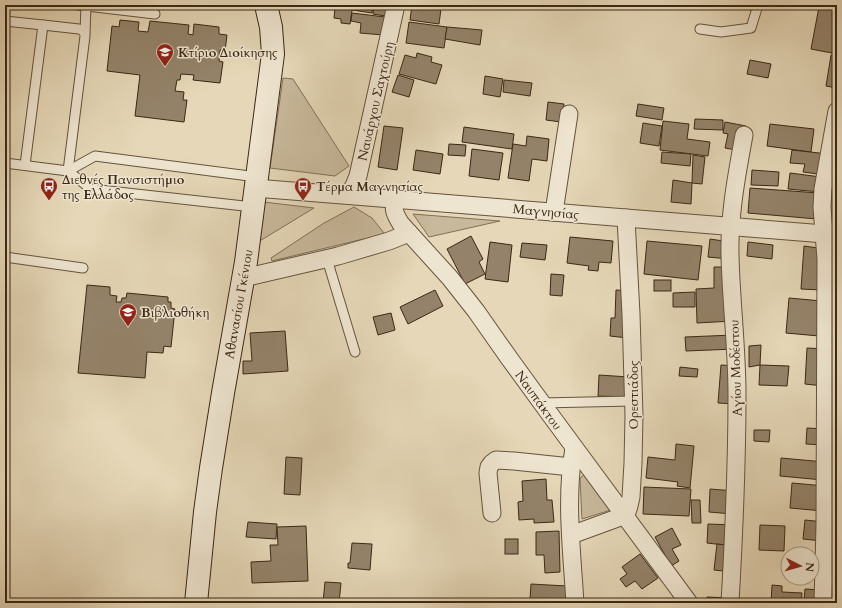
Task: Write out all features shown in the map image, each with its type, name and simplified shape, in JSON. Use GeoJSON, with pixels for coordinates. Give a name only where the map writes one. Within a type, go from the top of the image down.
{"type":"FeatureCollection","features":[{"type":"Feature","properties":{"kind":"street","name":"Αθανασίου Γκένιου"},"geometry":{"type":"LineString","coordinates":[[196,603],[211,468],[243,278],[273,54],[271,27],[266,5]]}},
{"type":"Feature","properties":{"kind":"street","name":"Ναυάρχου Σαχτούρη"},"geometry":{"type":"LineString","coordinates":[[348,195],[358,176],[396,5]]}},
{"type":"Feature","properties":{"kind":"street"},"geometry":{"type":"LineString","coordinates":[[823,603],[826,525],[826,259],[830,234],[822,216],[822,197],[837,110]]}},
{"type":"Feature","properties":{"kind":"street"},"geometry":{"type":"LineString","coordinates":[[554,212],[569,114]]}},
{"type":"Feature","properties":{"kind":"street","name":"Αγίου Μοδέστου"},"geometry":{"type":"LineString","coordinates":[[730,603],[735,505],[737,394],[730,254],[734,190],[744,135]]}},
{"type":"Feature","properties":{"kind":"street","name":"Μαγνησίας"},"geometry":{"type":"LineString","coordinates":[[255,191],[348,195],[830,234]]}},
{"type":"Feature","properties":{"kind":"street","name":"Ναυπάκτου"},"geometry":{"type":"LineString","coordinates":[[397,199],[394,206],[395,213],[401,224],[450,278],[476,311],[623,516],[689,603]]}},
{"type":"Feature","properties":{"kind":"street","name":"Ορεστιάδος"},"geometry":{"type":"LineString","coordinates":[[623,516],[627,512],[631,497],[634,400],[626,218]]}},
{"type":"Feature","properties":{"kind":"street"},"geometry":{"type":"LineString","coordinates":[[243,278],[327,259],[389,241],[409,233]]}},
{"type":"Feature","properties":{"kind":"street"},"geometry":{"type":"LineString","coordinates":[[574,448],[571,467],[570,497],[575,603]]}},
{"type":"Feature","properties":{"kind":"street"},"geometry":{"type":"LineString","coordinates":[[492,513],[488,473],[489,467],[496,460],[571,467]]}},
{"type":"Feature","properties":{"kind":"street"},"geometry":{"type":"LineString","coordinates":[[571,535],[623,516]]}},
{"type":"Feature","properties":{"kind":"lane"},"geometry":{"type":"LineString","coordinates":[[68,171],[84,52],[85,33],[83,5],[155,14]]}},
{"type":"Feature","properties":{"kind":"lane"},"geometry":{"type":"LineString","coordinates":[[700,29],[721,32],[752,28],[758,5]]}},
{"type":"Feature","properties":{"kind":"lane"},"geometry":{"type":"LineString","coordinates":[[5,21],[79,28],[85,33]]}},
{"type":"Feature","properties":{"kind":"lane"},"geometry":{"type":"LineString","coordinates":[[25,165],[42,25]]}},
{"type":"Feature","properties":{"kind":"lane"},"geometry":{"type":"LineString","coordinates":[[68,171],[95,156],[255,191]]}},
{"type":"Feature","properties":{"kind":"lane"},"geometry":{"type":"LineString","coordinates":[[5,163],[68,171],[91,189],[255,191]]}},
{"type":"Feature","properties":{"kind":"lane"},"geometry":{"type":"LineString","coordinates":[[5,257],[83,268]]}},
{"type":"Feature","properties":{"kind":"lane"},"geometry":{"type":"LineString","coordinates":[[327,259],[355,352]]}},
{"type":"Feature","properties":{"kind":"lane"},"geometry":{"type":"LineString","coordinates":[[541,403],[634,400]]}},
{"type":"Feature","properties":{"kind":"shaded area"},"geometry":{"type":"Polygon","coordinates":[[[283,78],[293,79],[349,166],[335,176],[270,168],[283,78]]]}},
{"type":"Feature","properties":{"kind":"shaded area"},"geometry":{"type":"Polygon","coordinates":[[[264,202],[314,208],[258,242],[264,202]]]}},
{"type":"Feature","properties":{"kind":"shaded area"},"geometry":{"type":"Polygon","coordinates":[[[354,207],[372,218],[384,234],[272,261],[271,258],[324,223],[354,207]]]}},
{"type":"Feature","properties":{"kind":"shaded area"},"geometry":{"type":"Polygon","coordinates":[[[413,214],[500,221],[429,237],[413,214]]]}},
{"type":"Feature","properties":{"kind":"shaded area"},"geometry":{"type":"Polygon","coordinates":[[[584,475],[611,510],[582,519],[580,479],[584,475]]]}},
{"type":"Feature","properties":{"kind":"building"},"geometry":{"type":"Polygon","coordinates":[[[323,5],[373,5],[372,13],[352,10],[350,24],[341,23],[341,19],[334,18],[335,7],[323,5]]]}},
{"type":"Feature","properties":{"kind":"building"},"geometry":{"type":"Polygon","coordinates":[[[374,5],[394,5],[392,17],[373,14],[374,5]]]}},
{"type":"Feature","properties":{"kind":"building"},"geometry":{"type":"Polygon","coordinates":[[[412,5],[441,9],[439,24],[410,20],[412,5]]]}},
{"type":"Feature","properties":{"kind":"building"},"geometry":{"type":"Polygon","coordinates":[[[733,5],[752,5],[751,10],[733,5]]]}},
{"type":"Feature","properties":{"kind":"building"},"geometry":{"type":"Polygon","coordinates":[[[819,7],[837,10],[837,54],[811,49],[819,7]]]}},
{"type":"Feature","properties":{"kind":"building"},"geometry":{"type":"Polygon","coordinates":[[[352,13],[385,17],[383,35],[360,33],[361,23],[351,21],[352,13]]]}},
{"type":"Feature","properties":{"kind":"building","name":"Κτίριο Διοίκησης"},"geometry":{"type":"Polygon","coordinates":[[[120,20],[139,22],[138,31],[148,32],[150,21],[189,25],[188,34],[193,35],[194,24],[219,27],[219,34],[227,35],[225,51],[220,50],[219,61],[223,62],[220,83],[193,80],[194,75],[181,74],[180,80],[177,80],[175,91],[184,92],[183,100],[187,100],[184,122],[135,116],[140,75],[107,71],[112,26],[119,27],[120,20]]]}},
{"type":"Feature","properties":{"kind":"building"},"geometry":{"type":"Polygon","coordinates":[[[409,22],[447,27],[444,48],[406,43],[409,22]]]}},
{"type":"Feature","properties":{"kind":"building"},"geometry":{"type":"Polygon","coordinates":[[[447,27],[482,30],[480,45],[445,39],[447,27]]]}},
{"type":"Feature","properties":{"kind":"building"},"geometry":{"type":"Polygon","coordinates":[[[417,53],[432,57],[431,62],[442,65],[436,84],[399,74],[405,55],[416,58],[417,53]]]}},
{"type":"Feature","properties":{"kind":"building"},"geometry":{"type":"Polygon","coordinates":[[[831,55],[837,56],[837,88],[826,86],[831,55]]]}},
{"type":"Feature","properties":{"kind":"building"},"geometry":{"type":"Polygon","coordinates":[[[750,60],[771,64],[768,78],[747,74],[750,60]]]}},
{"type":"Feature","properties":{"kind":"building"},"geometry":{"type":"Polygon","coordinates":[[[398,75],[414,80],[409,97],[392,92],[398,75]]]}},
{"type":"Feature","properties":{"kind":"building"},"geometry":{"type":"Polygon","coordinates":[[[485,76],[503,79],[500,97],[483,94],[485,76]]]}},
{"type":"Feature","properties":{"kind":"building"},"geometry":{"type":"Polygon","coordinates":[[[504,80],[532,83],[530,96],[503,92],[504,80]]]}},
{"type":"Feature","properties":{"kind":"building"},"geometry":{"type":"Polygon","coordinates":[[[548,102],[564,104],[561,122],[546,120],[548,102]]]}},
{"type":"Feature","properties":{"kind":"building"},"geometry":{"type":"Polygon","coordinates":[[[638,104],[664,108],[662,120],[636,116],[638,104]]]}},
{"type":"Feature","properties":{"kind":"building"},"geometry":{"type":"Polygon","coordinates":[[[695,119],[723,120],[723,130],[694,129],[695,119]]]}},
{"type":"Feature","properties":{"kind":"building"},"geometry":{"type":"Polygon","coordinates":[[[663,121],[689,124],[687,139],[710,142],[708,156],[660,150],[663,121]]]}},
{"type":"Feature","properties":{"kind":"building"},"geometry":{"type":"Polygon","coordinates":[[[725,122],[746,126],[741,151],[725,148],[728,134],[723,133],[725,122]]]}},
{"type":"Feature","properties":{"kind":"building"},"geometry":{"type":"Polygon","coordinates":[[[643,123],[662,126],[659,146],[640,143],[643,123]]]}},
{"type":"Feature","properties":{"kind":"building"},"geometry":{"type":"Polygon","coordinates":[[[770,124],[814,129],[811,152],[767,146],[770,124]]]}},
{"type":"Feature","properties":{"kind":"building"},"geometry":{"type":"Polygon","coordinates":[[[384,126],[403,128],[397,170],[378,167],[384,126]]]}},
{"type":"Feature","properties":{"kind":"building"},"geometry":{"type":"Polygon","coordinates":[[[464,127],[514,134],[512,149],[462,142],[464,127]]]}},
{"type":"Feature","properties":{"kind":"building"},"geometry":{"type":"Polygon","coordinates":[[[527,136],[549,139],[547,161],[532,159],[529,181],[508,178],[513,144],[526,146],[527,136]]]}},
{"type":"Feature","properties":{"kind":"building"},"geometry":{"type":"Polygon","coordinates":[[[449,144],[466,145],[465,156],[448,155],[449,144]]]}},
{"type":"Feature","properties":{"kind":"building"},"geometry":{"type":"Polygon","coordinates":[[[472,149],[503,153],[499,180],[469,176],[472,149]]]}},
{"type":"Feature","properties":{"kind":"building"},"geometry":{"type":"Polygon","coordinates":[[[416,150],[443,154],[440,174],[413,170],[416,150]]]}},
{"type":"Feature","properties":{"kind":"building"},"geometry":{"type":"Polygon","coordinates":[[[792,150],[828,154],[825,175],[803,172],[805,164],[790,163],[792,150]]]}},
{"type":"Feature","properties":{"kind":"building"},"geometry":{"type":"Polygon","coordinates":[[[662,152],[691,154],[690,166],[661,163],[662,152]]]}},
{"type":"Feature","properties":{"kind":"building"},"geometry":{"type":"Polygon","coordinates":[[[693,155],[705,157],[702,184],[692,183],[693,155]]]}},
{"type":"Feature","properties":{"kind":"building"},"geometry":{"type":"Polygon","coordinates":[[[752,170],[779,172],[778,186],[751,185],[752,170]]]}},
{"type":"Feature","properties":{"kind":"building"},"geometry":{"type":"Polygon","coordinates":[[[790,173],[821,177],[820,192],[788,189],[790,173]]]}},
{"type":"Feature","properties":{"kind":"building"},"geometry":{"type":"Polygon","coordinates":[[[673,180],[692,183],[691,204],[671,202],[673,180]]]}},
{"type":"Feature","properties":{"kind":"building"},"geometry":{"type":"Polygon","coordinates":[[[750,188],[819,193],[817,219],[748,213],[750,188]]]}},
{"type":"Feature","properties":{"kind":"building"},"geometry":{"type":"Polygon","coordinates":[[[471,236],[483,259],[479,262],[485,274],[465,284],[447,249],[471,236]]]}},
{"type":"Feature","properties":{"kind":"building"},"geometry":{"type":"Polygon","coordinates":[[[570,237],[613,241],[611,263],[599,262],[598,271],[588,270],[589,266],[567,263],[570,237]]]}},
{"type":"Feature","properties":{"kind":"building"},"geometry":{"type":"Polygon","coordinates":[[[710,239],[730,242],[729,259],[708,257],[710,239]]]}},
{"type":"Feature","properties":{"kind":"building"},"geometry":{"type":"Polygon","coordinates":[[[647,241],[702,246],[698,280],[644,274],[647,241]]]}},
{"type":"Feature","properties":{"kind":"building"},"geometry":{"type":"Polygon","coordinates":[[[490,242],[512,245],[508,282],[485,279],[490,242]]]}},
{"type":"Feature","properties":{"kind":"building"},"geometry":{"type":"Polygon","coordinates":[[[748,242],[773,245],[772,259],[747,256],[748,242]]]}},
{"type":"Feature","properties":{"kind":"building"},"geometry":{"type":"Polygon","coordinates":[[[522,243],[547,245],[545,260],[520,257],[522,243]]]}},
{"type":"Feature","properties":{"kind":"building"},"geometry":{"type":"Polygon","coordinates":[[[804,246],[825,249],[822,290],[801,289],[804,246]]]}},
{"type":"Feature","properties":{"kind":"building"},"geometry":{"type":"Polygon","coordinates":[[[714,267],[723,267],[733,321],[697,323],[696,289],[714,288],[714,267]]]}},
{"type":"Feature","properties":{"kind":"building"},"geometry":{"type":"Polygon","coordinates":[[[551,274],[564,275],[562,296],[550,295],[551,274]]]}},
{"type":"Feature","properties":{"kind":"building"},"geometry":{"type":"Polygon","coordinates":[[[654,280],[671,280],[671,291],[654,291],[654,280]]]}},
{"type":"Feature","properties":{"kind":"building","name":"Βιβλιοθήκη"},"geometry":{"type":"Polygon","coordinates":[[[87,285],[110,287],[110,295],[117,296],[116,302],[121,302],[122,298],[126,298],[127,293],[168,297],[168,302],[171,302],[171,308],[175,309],[171,347],[164,346],[163,353],[147,352],[145,378],[78,373],[87,285]]]}},
{"type":"Feature","properties":{"kind":"building"},"geometry":{"type":"Polygon","coordinates":[[[435,290],[443,306],[408,324],[400,307],[435,290]]]}},
{"type":"Feature","properties":{"kind":"building"},"geometry":{"type":"Polygon","coordinates":[[[616,290],[630,291],[628,338],[610,336],[611,318],[615,318],[616,290]]]}},
{"type":"Feature","properties":{"kind":"building"},"geometry":{"type":"Polygon","coordinates":[[[695,292],[695,307],[673,307],[673,293],[695,292]]]}},
{"type":"Feature","properties":{"kind":"building"},"geometry":{"type":"Polygon","coordinates":[[[789,298],[822,301],[819,336],[786,333],[789,298]]]}},
{"type":"Feature","properties":{"kind":"building"},"geometry":{"type":"Polygon","coordinates":[[[391,313],[395,330],[378,335],[373,317],[391,313]]]}},
{"type":"Feature","properties":{"kind":"building"},"geometry":{"type":"Polygon","coordinates":[[[285,331],[288,371],[243,374],[243,361],[252,361],[250,333],[285,331]]]}},
{"type":"Feature","properties":{"kind":"building"},"geometry":{"type":"Polygon","coordinates":[[[734,335],[735,349],[686,351],[685,337],[734,335]]]}},
{"type":"Feature","properties":{"kind":"building"},"geometry":{"type":"Polygon","coordinates":[[[761,345],[760,365],[749,367],[749,346],[761,345]]]}},
{"type":"Feature","properties":{"kind":"building"},"geometry":{"type":"Polygon","coordinates":[[[807,348],[826,349],[824,386],[805,384],[807,348]]]}},
{"type":"Feature","properties":{"kind":"building"},"geometry":{"type":"Polygon","coordinates":[[[721,365],[736,366],[736,404],[718,403],[721,365]]]}},
{"type":"Feature","properties":{"kind":"building"},"geometry":{"type":"Polygon","coordinates":[[[760,365],[789,366],[787,386],[759,385],[760,365]]]}},
{"type":"Feature","properties":{"kind":"building"},"geometry":{"type":"Polygon","coordinates":[[[680,367],[698,369],[697,377],[679,376],[680,367]]]}},
{"type":"Feature","properties":{"kind":"building"},"geometry":{"type":"Polygon","coordinates":[[[599,375],[629,377],[628,397],[598,396],[599,375]]]}},
{"type":"Feature","properties":{"kind":"building"},"geometry":{"type":"Polygon","coordinates":[[[807,428],[825,429],[824,445],[806,444],[807,428]]]}},
{"type":"Feature","properties":{"kind":"building"},"geometry":{"type":"Polygon","coordinates":[[[754,430],[770,430],[769,442],[754,441],[754,430]]]}},
{"type":"Feature","properties":{"kind":"building"},"geometry":{"type":"Polygon","coordinates":[[[676,444],[694,446],[690,488],[677,486],[678,482],[646,478],[648,457],[675,460],[676,444]]]}},
{"type":"Feature","properties":{"kind":"building"},"geometry":{"type":"Polygon","coordinates":[[[286,457],[302,458],[300,495],[284,494],[286,457]]]}},
{"type":"Feature","properties":{"kind":"building"},"geometry":{"type":"Polygon","coordinates":[[[781,458],[825,462],[823,480],[780,476],[781,458]]]}},
{"type":"Feature","properties":{"kind":"building"},"geometry":{"type":"Polygon","coordinates":[[[546,479],[547,500],[552,500],[554,522],[534,523],[534,519],[519,520],[518,502],[523,501],[522,481],[546,479]]]}},
{"type":"Feature","properties":{"kind":"building"},"geometry":{"type":"Polygon","coordinates":[[[792,483],[825,486],[823,511],[790,508],[792,483]]]}},
{"type":"Feature","properties":{"kind":"building"},"geometry":{"type":"Polygon","coordinates":[[[644,487],[691,489],[689,516],[643,514],[644,487]]]}},
{"type":"Feature","properties":{"kind":"building"},"geometry":{"type":"Polygon","coordinates":[[[710,489],[735,491],[733,514],[709,512],[710,489]]]}},
{"type":"Feature","properties":{"kind":"building"},"geometry":{"type":"Polygon","coordinates":[[[691,500],[700,500],[701,523],[692,523],[691,500]]]}},
{"type":"Feature","properties":{"kind":"building"},"geometry":{"type":"Polygon","coordinates":[[[805,520],[824,522],[822,541],[803,539],[805,520]]]}},
{"type":"Feature","properties":{"kind":"building"},"geometry":{"type":"Polygon","coordinates":[[[248,522],[277,524],[276,539],[246,537],[248,522]]]}},
{"type":"Feature","properties":{"kind":"building"},"geometry":{"type":"Polygon","coordinates":[[[708,524],[734,525],[733,546],[707,543],[708,524]]]}},
{"type":"Feature","properties":{"kind":"building"},"geometry":{"type":"Polygon","coordinates":[[[760,525],[785,526],[784,546],[780,546],[780,551],[759,550],[760,525]]]}},
{"type":"Feature","properties":{"kind":"building"},"geometry":{"type":"Polygon","coordinates":[[[306,526],[308,581],[252,583],[251,562],[271,561],[270,545],[278,545],[277,527],[306,526]]]}},
{"type":"Feature","properties":{"kind":"building"},"geometry":{"type":"Polygon","coordinates":[[[672,528],[681,545],[672,549],[679,561],[671,566],[655,537],[672,528]]]}},
{"type":"Feature","properties":{"kind":"building"},"geometry":{"type":"Polygon","coordinates":[[[559,531],[560,572],[545,573],[544,555],[536,555],[536,532],[559,531]]]}},
{"type":"Feature","properties":{"kind":"building"},"geometry":{"type":"Polygon","coordinates":[[[505,539],[518,539],[518,554],[505,554],[505,539]]]}},
{"type":"Feature","properties":{"kind":"building"},"geometry":{"type":"Polygon","coordinates":[[[352,543],[372,544],[370,570],[348,568],[352,543]]]}},
{"type":"Feature","properties":{"kind":"building"},"geometry":{"type":"Polygon","coordinates":[[[717,544],[733,546],[732,572],[714,570],[717,544]]]}},
{"type":"Feature","properties":{"kind":"building"},"geometry":{"type":"Polygon","coordinates":[[[640,554],[658,578],[642,589],[635,581],[626,587],[620,579],[627,574],[622,567],[640,554]]]}},
{"type":"Feature","properties":{"kind":"building"},"geometry":{"type":"Polygon","coordinates":[[[325,582],[341,583],[339,603],[323,603],[325,582]]]}},
{"type":"Feature","properties":{"kind":"building"},"geometry":{"type":"Polygon","coordinates":[[[531,584],[567,586],[566,602],[530,599],[531,584]]]}},
{"type":"Feature","properties":{"kind":"building"},"geometry":{"type":"Polygon","coordinates":[[[772,585],[782,586],[782,592],[802,593],[801,603],[771,603],[772,585]]]}},
{"type":"Feature","properties":{"kind":"building"},"geometry":{"type":"Polygon","coordinates":[[[805,589],[823,590],[823,603],[804,603],[805,589]]]}},
{"type":"Feature","properties":{"kind":"building"},"geometry":{"type":"Polygon","coordinates":[[[707,597],[730,598],[730,603],[706,603],[707,597]]]}},
{"type":"Feature","properties":{"kind":"building"},"geometry":{"type":"Polygon","coordinates":[[[747,601],[763,602],[763,603],[747,603],[747,601]]]}},
{"type":"Feature","properties":{"kind":"place","name":"Κτίριο Διοίκησης"},"geometry":{"type":"Point","coordinates":[165,67]}},
{"type":"Feature","properties":{"kind":"place","name":"Διεθνές Πανσιστήμιο της Ελλάδος"},"geometry":{"type":"Point","coordinates":[49,201]}},
{"type":"Feature","properties":{"kind":"place","name":"Τέρμα Μαγνησίας"},"geometry":{"type":"Point","coordinates":[303,201]}},
{"type":"Feature","properties":{"kind":"place","name":"Βιβλιοθήκη"},"geometry":{"type":"Point","coordinates":[128,327]}}]}
